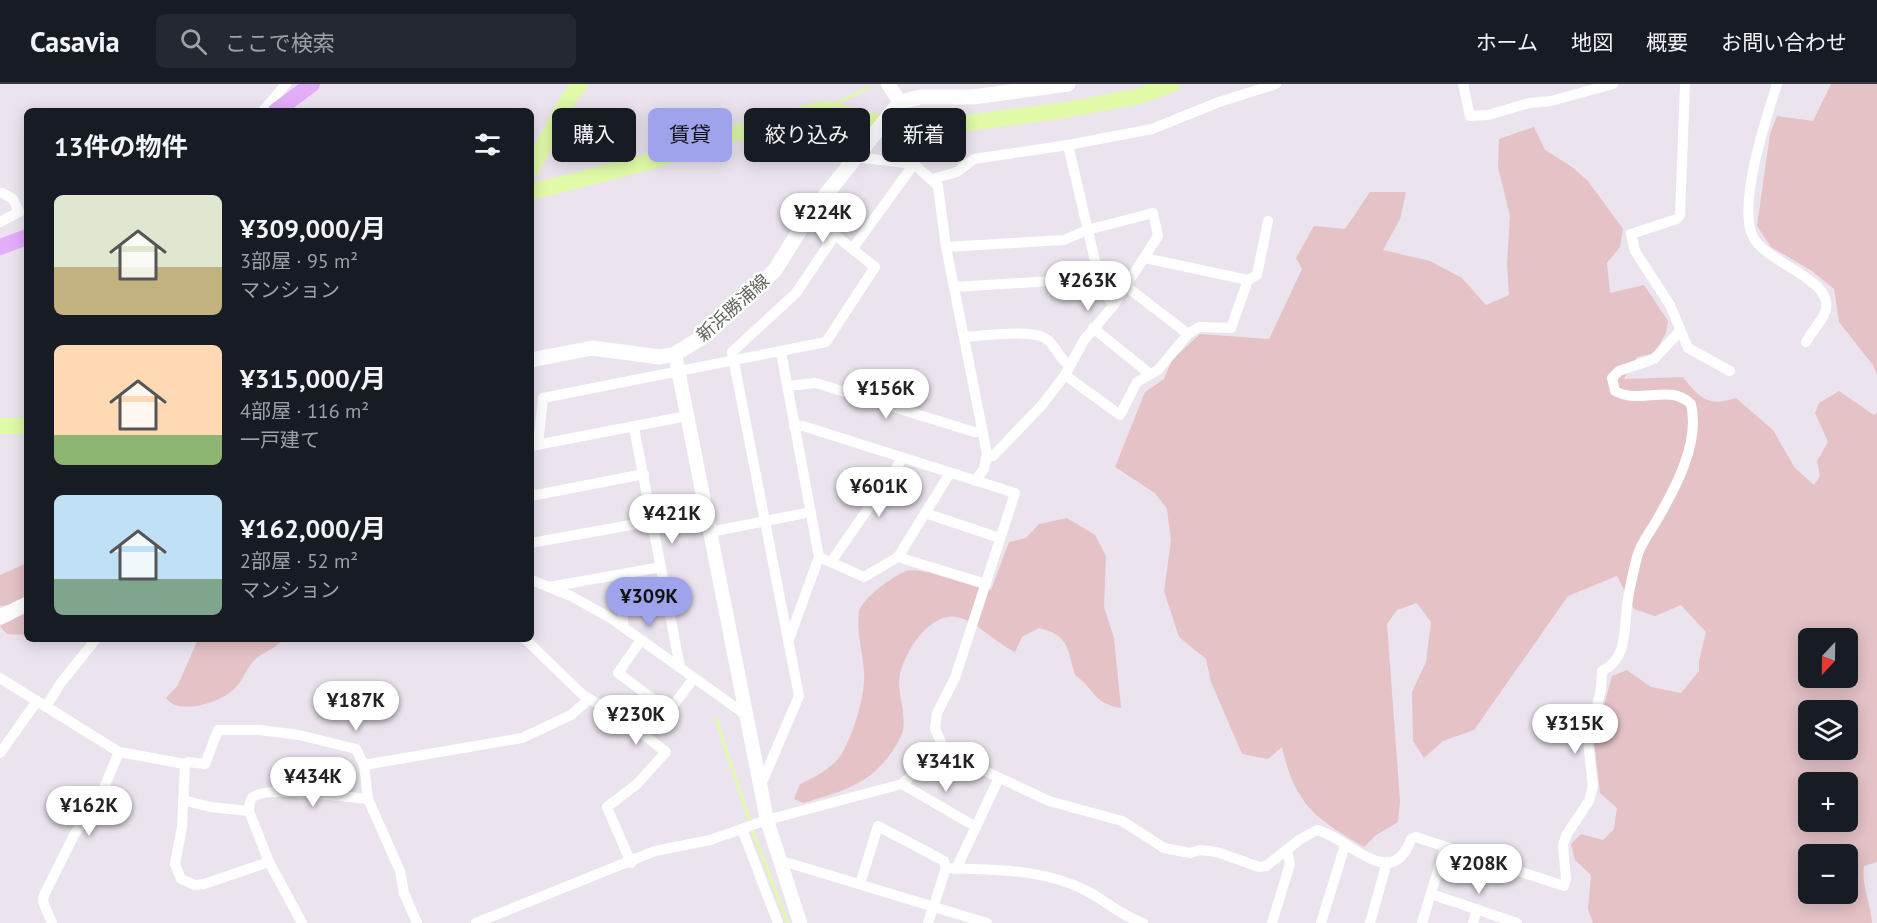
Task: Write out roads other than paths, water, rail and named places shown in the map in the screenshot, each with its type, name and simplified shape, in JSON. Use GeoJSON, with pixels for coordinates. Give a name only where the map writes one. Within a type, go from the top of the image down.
{"type":"FeatureCollection","features":[{"type":"Feature","properties":{"kind":"main road"},"geometry":{"type":"LineString","coordinates":[[280,108],[312,84]]}},
{"type":"Feature","properties":{"kind":"main road"},"geometry":{"type":"LineString","coordinates":[[897,104],[921,97],[973,97],[1068,84]]}},
{"type":"Feature","properties":{"kind":"main road","name":"新浜勝浦線"},"geometry":{"type":"LineString","coordinates":[[870,138],[897,104]]}},
{"type":"Feature","properties":{"kind":"main road","name":"新浜勝浦線"},"geometry":{"type":"LineString","coordinates":[[534,359],[592,348],[660,357],[675,354],[706,335],[766,279],[808,217],[851,162]]}},
{"type":"Feature","properties":{"kind":"main road"},"geometry":{"type":"LineString","coordinates":[[0,247],[24,238]]}},
{"type":"Feature","properties":{"kind":"main road"},"geometry":{"type":"LineString","coordinates":[[0,617],[24,605]]}},
{"type":"Feature","properties":{"kind":"street"},"geometry":{"type":"LineString","coordinates":[[266,108],[286,84]]}},
{"type":"Feature","properties":{"kind":"street"},"geometry":{"type":"LineString","coordinates":[[888,84],[897,104]]}},
{"type":"Feature","properties":{"kind":"street"},"geometry":{"type":"LineString","coordinates":[[932,179],[957,172],[974,159],[1068,146],[1152,129],[1219,102],[1276,84]]}},
{"type":"Feature","properties":{"kind":"street"},"geometry":{"type":"LineString","coordinates":[[1463,84],[1470,116],[1488,115],[1529,103],[1551,101],[1613,84]]}},
{"type":"Feature","properties":{"kind":"street"},"geometry":{"type":"LineString","coordinates":[[1685,84],[1680,215],[1677,219],[1631,234],[1635,251],[1670,305],[1679,332],[1688,348],[1730,371]]}},
{"type":"Feature","properties":{"kind":"street"},"geometry":{"type":"LineString","coordinates":[[1777,84],[1763,128],[1748,219],[1756,244],[1764,253],[1812,281],[1824,296],[1824,314],[1806,342]]}},
{"type":"Feature","properties":{"kind":"street"},"geometry":{"type":"LineString","coordinates":[[1068,146],[1099,278],[1113,306]]}},
{"type":"Feature","properties":{"kind":"street"},"geometry":{"type":"LineString","coordinates":[[870,156],[914,164],[938,186],[946,247],[983,432],[986,458],[984,469],[975,481]]}},
{"type":"Feature","properties":{"kind":"street"},"geometry":{"type":"LineString","coordinates":[[853,248],[914,164]]}},
{"type":"Feature","properties":{"kind":"street"},"geometry":{"type":"LineString","coordinates":[[0,222],[19,212],[13,199],[2,193]]}},
{"type":"Feature","properties":{"kind":"street"},"geometry":{"type":"LineString","coordinates":[[946,247],[1064,240],[1087,230],[1153,213],[1158,236],[1127,286],[1093,328],[1042,405],[993,456],[986,458]]}},
{"type":"Feature","properties":{"kind":"street"},"geometry":{"type":"LineString","coordinates":[[687,416],[535,446],[543,398],[826,342],[875,267],[853,248],[808,217]]}},
{"type":"Feature","properties":{"kind":"street"},"geometry":{"type":"LineString","coordinates":[[965,337],[1037,333],[1049,340],[1067,370],[1120,415],[1137,382],[1158,370],[1188,334],[1198,327],[1231,328],[1248,280],[1257,274],[1268,221]]}},
{"type":"Feature","properties":{"kind":"street"},"geometry":{"type":"LineString","coordinates":[[760,787],[799,696],[732,352],[796,293],[835,235]]}},
{"type":"Feature","properties":{"kind":"street"},"geometry":{"type":"LineString","coordinates":[[1145,258],[1248,280]]}},
{"type":"Feature","properties":{"kind":"street"},"geometry":{"type":"LineString","coordinates":[[954,287],[1099,278]]}},
{"type":"Feature","properties":{"kind":"street"},"geometry":{"type":"LineString","coordinates":[[1127,286],[1188,334]]}},
{"type":"Feature","properties":{"kind":"street"},"geometry":{"type":"LineString","coordinates":[[1093,328],[1147,369],[1150,374]]}},
{"type":"Feature","properties":{"kind":"street"},"geometry":{"type":"LineString","coordinates":[[795,426],[803,426],[1015,493],[955,678],[937,713],[935,729],[946,753],[1049,801],[1122,821],[1164,848],[1190,853],[1200,850],[1216,852],[1259,867],[1266,866],[1299,840],[1317,830],[1360,855],[1392,863],[1403,857],[1411,839],[1416,837],[1564,886],[1566,879],[1563,845],[1567,834],[1589,801],[1593,786],[1588,742],[1601,689],[1602,670],[1612,666],[1618,657],[1625,636],[1627,607],[1638,553],[1677,483],[1693,430],[1694,419],[1691,404],[1682,396],[1672,393],[1623,395],[1615,391],[1612,378],[1619,371],[1654,359],[1679,332]]}},
{"type":"Feature","properties":{"kind":"street"},"geometry":{"type":"LineString","coordinates":[[781,352],[819,556],[788,642]]}},
{"type":"Feature","properties":{"kind":"street"},"geometry":{"type":"LineString","coordinates":[[675,354],[766,820],[800,923]]}},
{"type":"Feature","properties":{"kind":"street"},"geometry":{"type":"LineString","coordinates":[[787,386],[816,383],[974,432],[983,432]]}},
{"type":"Feature","properties":{"kind":"street"},"geometry":{"type":"LineString","coordinates":[[634,428],[680,668]]}},
{"type":"Feature","properties":{"kind":"street"},"geometry":{"type":"LineString","coordinates":[[831,562],[903,458]]}},
{"type":"Feature","properties":{"kind":"street"},"geometry":{"type":"LineString","coordinates":[[819,556],[864,577],[898,557],[950,473]]}},
{"type":"Feature","properties":{"kind":"street"},"geometry":{"type":"LineString","coordinates":[[534,495],[644,474]]}},
{"type":"Feature","properties":{"kind":"street"},"geometry":{"type":"LineString","coordinates":[[710,532],[811,512]]}},
{"type":"Feature","properties":{"kind":"street"},"geometry":{"type":"LineString","coordinates":[[925,513],[1000,538]]}},
{"type":"Feature","properties":{"kind":"street"},"geometry":{"type":"LineString","coordinates":[[534,542],[653,521]]}},
{"type":"Feature","properties":{"kind":"street"},"geometry":{"type":"LineString","coordinates":[[898,557],[986,584]]}},
{"type":"Feature","properties":{"kind":"street"},"geometry":{"type":"LineString","coordinates":[[549,587],[661,567]]}},
{"type":"Feature","properties":{"kind":"street"},"geometry":{"type":"LineString","coordinates":[[617,575],[624,627]]}},
{"type":"Feature","properties":{"kind":"street"},"geometry":{"type":"LineString","coordinates":[[534,581],[571,596],[624,627],[746,715]]}},
{"type":"Feature","properties":{"kind":"street"},"geometry":{"type":"LineString","coordinates":[[641,640],[618,673],[669,711],[694,678]]}},
{"type":"Feature","properties":{"kind":"street"},"geometry":{"type":"LineString","coordinates":[[0,753],[94,642]]}},
{"type":"Feature","properties":{"kind":"street"},"geometry":{"type":"LineString","coordinates":[[528,642],[589,699],[623,719],[666,752],[637,784],[607,807],[631,862]]}},
{"type":"Feature","properties":{"kind":"street"},"geometry":{"type":"LineString","coordinates":[[0,678],[119,752],[185,764],[188,762],[205,764],[218,730],[260,730],[352,746],[360,753],[364,765],[368,799],[400,871],[404,893],[417,923]]}},
{"type":"Feature","properties":{"kind":"street"},"geometry":{"type":"LineString","coordinates":[[364,765],[522,738],[571,715],[589,699]]}},
{"type":"Feature","properties":{"kind":"street"},"geometry":{"type":"LineString","coordinates":[[52,923],[43,902],[44,895],[74,835],[101,795],[119,752]]}},
{"type":"Feature","properties":{"kind":"street"},"geometry":{"type":"LineString","coordinates":[[476,923],[655,851],[710,840],[766,820],[902,784],[931,758],[946,753]]}},
{"type":"Feature","properties":{"kind":"street"},"geometry":{"type":"LineString","coordinates":[[185,764],[182,827],[175,864],[181,879],[195,885],[204,884],[269,862]]}},
{"type":"Feature","properties":{"kind":"street"},"geometry":{"type":"LineString","coordinates":[[928,923],[951,868],[976,827],[999,778]]}},
{"type":"Feature","properties":{"kind":"street"},"geometry":{"type":"LineString","coordinates":[[902,784],[976,827]]}},
{"type":"Feature","properties":{"kind":"street"},"geometry":{"type":"LineString","coordinates":[[302,923],[269,862],[249,811],[251,799],[255,795],[272,791],[368,799]]}},
{"type":"Feature","properties":{"kind":"street"},"geometry":{"type":"LineString","coordinates":[[183,800],[210,807],[249,811]]}},
{"type":"Feature","properties":{"kind":"street"},"geometry":{"type":"LineString","coordinates":[[860,884],[878,826],[944,861],[951,868],[1015,870],[1051,877],[1087,891],[1126,920],[1143,923]]}},
{"type":"Feature","properties":{"kind":"street"},"geometry":{"type":"LineString","coordinates":[[742,829],[778,923]]}},
{"type":"Feature","properties":{"kind":"street"},"geometry":{"type":"LineString","coordinates":[[1321,923],[1345,845]]}},
{"type":"Feature","properties":{"kind":"street"},"geometry":{"type":"LineString","coordinates":[[1422,923],[1445,847]]}},
{"type":"Feature","properties":{"kind":"street"},"geometry":{"type":"LineString","coordinates":[[1272,923],[1290,864],[1287,851]]}},
{"type":"Feature","properties":{"kind":"street"},"geometry":{"type":"LineString","coordinates":[[782,863],[789,862],[987,923]]}},
{"type":"Feature","properties":{"kind":"street"},"geometry":{"type":"LineString","coordinates":[[1371,923],[1387,862]]}},
{"type":"Feature","properties":{"kind":"street"},"geometry":{"type":"LineString","coordinates":[[1431,894],[1517,923]]}},
{"type":"Feature","properties":{"kind":"street"},"geometry":{"type":"LineString","coordinates":[[1473,923],[1477,909]]}},
{"type":"Feature","properties":{"kind":"waterway"},"geometry":{"type":"LineString","coordinates":[[534,164],[567,101],[580,84]]}},
{"type":"Feature","properties":{"kind":"waterway"},"geometry":{"type":"LineString","coordinates":[[534,191],[664,158],[726,136],[825,109],[901,128],[929,128],[1066,110],[1139,96],[1173,84]]}},
{"type":"Feature","properties":{"kind":"waterway"},"geometry":{"type":"LineString","coordinates":[[827,108],[869,87]]}},
{"type":"Feature","properties":{"kind":"waterway"},"geometry":{"type":"LineString","coordinates":[[0,426],[24,426]]}},
{"type":"Feature","properties":{"kind":"waterway"},"geometry":{"type":"LineString","coordinates":[[716,719],[750,822]]}},
{"type":"Feature","properties":{"kind":"waterway"},"geometry":{"type":"LineString","coordinates":[[752,829],[788,923]]}}]}
